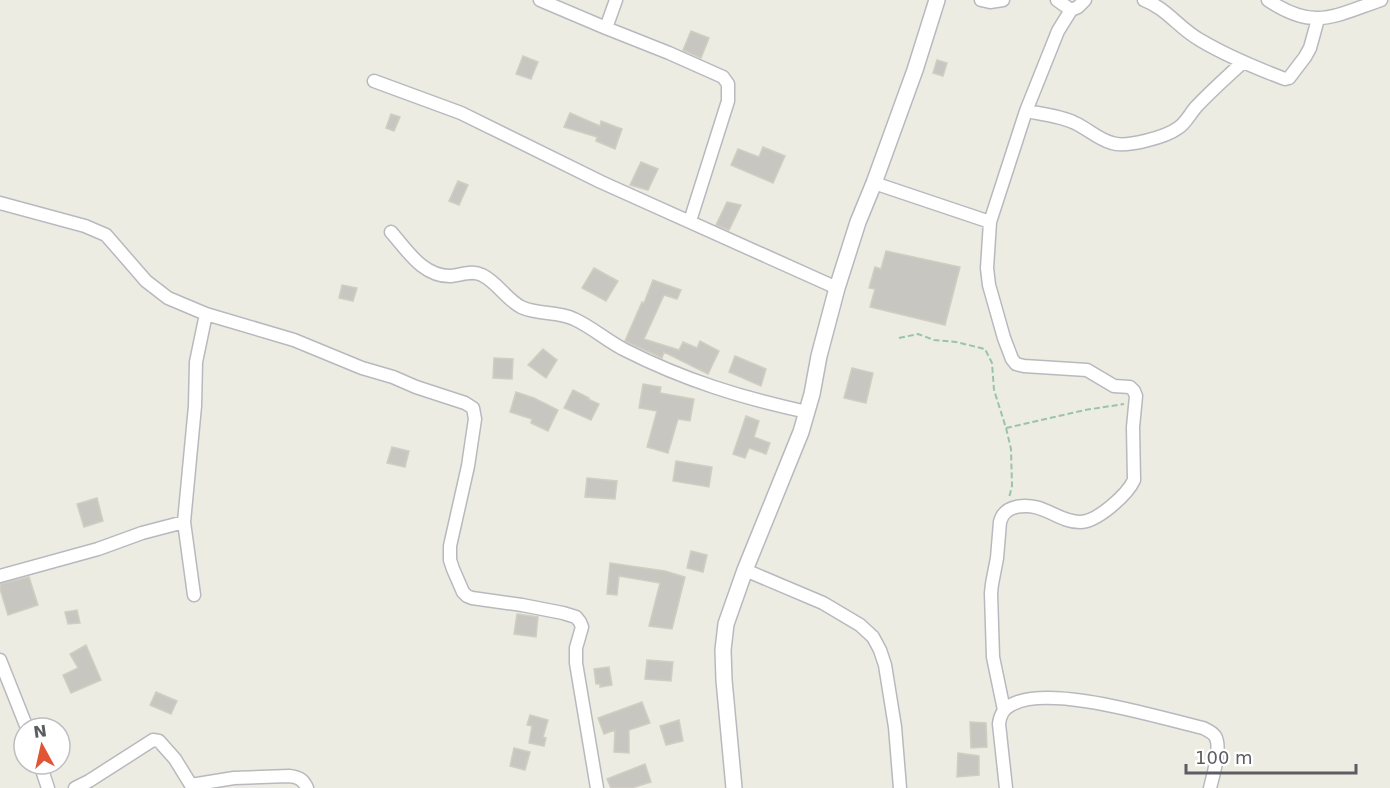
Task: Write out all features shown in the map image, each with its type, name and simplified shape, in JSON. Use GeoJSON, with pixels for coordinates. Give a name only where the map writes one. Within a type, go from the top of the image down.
{"type":"FeatureCollection","features":[{"type":"Feature","properties":{"kind":"street"},"geometry":{"type":"LineString","coordinates":[[540,0],[723,77],[728,84],[728,101],[690,221]]}},
{"type":"Feature","properties":{"kind":"street"},"geometry":{"type":"LineString","coordinates":[[606,28],[616,0]]}},
{"type":"Feature","properties":{"kind":"street"},"geometry":{"type":"LineString","coordinates":[[734,788],[724,680],[723,650],[726,624],[745,570],[801,432],[837,288],[858,222],[915,70],[937,0]]}},
{"type":"Feature","properties":{"kind":"street"},"geometry":{"type":"LineString","coordinates":[[981,0],[990,2],[1003,0]]}},
{"type":"Feature","properties":{"kind":"street"},"geometry":{"type":"LineString","coordinates":[[1057,0],[1071,10]]}},
{"type":"Feature","properties":{"kind":"street"},"geometry":{"type":"LineString","coordinates":[[1004,710],[993,657],[991,593],[998,558],[1000,522],[1005,512],[1014,508],[1035,507],[1080,522],[1094,519],[1120,498],[1134,480],[1133,427],[1136,396],[1134,391],[1130,387],[1113,386],[1087,370],[1016,364],[1012,359],[989,285],[987,268],[990,222],[1026,111],[1058,31],[1071,10],[1085,0]]}},
{"type":"Feature","properties":{"kind":"street"},"geometry":{"type":"LineString","coordinates":[[1144,0],[1165,12],[1199,40],[1243,62],[1287,79],[1305,57],[1314,38],[1318,19]]}},
{"type":"Feature","properties":{"kind":"street"},"geometry":{"type":"LineString","coordinates":[[1268,0],[1297,16],[1318,19],[1381,0]]}},
{"type":"Feature","properties":{"kind":"street"},"geometry":{"type":"LineString","coordinates":[[1026,111],[1074,122],[1099,138],[1122,146],[1180,128],[1212,90],[1243,62]]}},
{"type":"Feature","properties":{"kind":"street"},"geometry":{"type":"LineString","coordinates":[[374,81],[461,113],[601,182],[837,288]]}},
{"type":"Feature","properties":{"kind":"street"},"geometry":{"type":"LineString","coordinates":[[874,183],[990,222]]}},
{"type":"Feature","properties":{"kind":"street"},"geometry":{"type":"LineString","coordinates":[[0,203],[98,230],[106,235],[146,281],[159,292],[206,314],[294,340],[362,368],[393,377],[473,408],[475,418],[468,465],[450,546],[450,560],[463,592],[467,596],[563,613],[576,617],[580,622],[582,627],[576,648],[576,663],[597,788]]}},
{"type":"Feature","properties":{"kind":"street"},"geometry":{"type":"LineString","coordinates":[[391,232],[420,265],[432,273],[450,276],[474,272],[482,274],[520,306],[537,312],[561,314],[572,318],[623,349],[690,380],[807,412]]}},
{"type":"Feature","properties":{"kind":"street"},"geometry":{"type":"LineString","coordinates":[[194,595],[184,522],[195,406],[196,362],[206,314]]}},
{"type":"Feature","properties":{"kind":"street"},"geometry":{"type":"LineString","coordinates":[[0,576],[184,522]]}},
{"type":"Feature","properties":{"kind":"street"},"geometry":{"type":"LineString","coordinates":[[745,570],[823,603],[860,625],[873,637],[880,650],[886,674],[895,727],[900,788]]}},
{"type":"Feature","properties":{"kind":"street"},"geometry":{"type":"LineString","coordinates":[[0,660],[22,716]]}},
{"type":"Feature","properties":{"kind":"street"},"geometry":{"type":"LineString","coordinates":[[1006,788],[1000,716],[1010,705],[1036,698],[1063,698],[1107,705],[1210,731],[1217,741],[1217,754],[1210,788]]}},
{"type":"Feature","properties":{"kind":"street"},"geometry":{"type":"LineString","coordinates":[[75,788],[153,740],[159,741],[175,759],[192,786],[234,778],[289,776],[304,781],[307,788]]}},
{"type":"Feature","properties":{"kind":"path"},"geometry":{"type":"LineString","coordinates":[[899,338],[918,334],[934,340],[956,342],[985,350],[992,363],[994,390],[1011,449],[1012,486],[1005,512]]}},
{"type":"Feature","properties":{"kind":"path"},"geometry":{"type":"LineString","coordinates":[[1006,428],[1085,410],[1136,402]]}},
{"type":"Feature","properties":{"kind":"building"},"geometry":{"type":"Polygon","coordinates":[[[691,31],[709,38],[701,58],[683,50],[691,31]]]}},
{"type":"Feature","properties":{"kind":"building"},"geometry":{"type":"Polygon","coordinates":[[[523,56],[538,62],[531,79],[516,74],[523,56]]]}},
{"type":"Feature","properties":{"kind":"building"},"geometry":{"type":"Polygon","coordinates":[[[937,60],[947,63],[943,76],[933,73],[937,60]]]}},
{"type":"Feature","properties":{"kind":"building"},"geometry":{"type":"Polygon","coordinates":[[[570,113],[600,126],[601,121],[622,129],[615,149],[596,141],[597,137],[564,127],[570,113]]]}},
{"type":"Feature","properties":{"kind":"building"},"geometry":{"type":"Polygon","coordinates":[[[391,114],[400,117],[394,131],[386,128],[391,114]]]}},
{"type":"Feature","properties":{"kind":"building"},"geometry":{"type":"Polygon","coordinates":[[[763,147],[785,156],[773,183],[731,165],[738,149],[759,157],[763,147]]]}},
{"type":"Feature","properties":{"kind":"building"},"geometry":{"type":"Polygon","coordinates":[[[641,162],[658,169],[648,190],[630,185],[641,162]]]}},
{"type":"Feature","properties":{"kind":"building"},"geometry":{"type":"Polygon","coordinates":[[[458,181],[468,185],[459,205],[449,201],[458,181]]]}},
{"type":"Feature","properties":{"kind":"building"},"geometry":{"type":"Polygon","coordinates":[[[727,202],[741,205],[729,230],[716,225],[727,202]]]}},
{"type":"Feature","properties":{"kind":"building"},"geometry":{"type":"Polygon","coordinates":[[[886,251],[960,267],[945,325],[870,307],[875,289],[869,288],[875,267],[881,269],[886,251]]]}},
{"type":"Feature","properties":{"kind":"building"},"geometry":{"type":"Polygon","coordinates":[[[594,268],[618,281],[606,301],[582,288],[594,268]]]}},
{"type":"Feature","properties":{"kind":"building"},"geometry":{"type":"Polygon","coordinates":[[[653,280],[681,290],[677,299],[664,295],[644,339],[679,350],[683,342],[697,348],[700,341],[719,351],[708,374],[664,352],[662,358],[625,341],[653,280]]]}},
{"type":"Feature","properties":{"kind":"building"},"geometry":{"type":"Polygon","coordinates":[[[342,285],[357,288],[353,301],[339,298],[342,285]]]}},
{"type":"Feature","properties":{"kind":"building"},"geometry":{"type":"Polygon","coordinates":[[[543,349],[557,360],[546,378],[528,365],[543,349]]]}},
{"type":"Feature","properties":{"kind":"building"},"geometry":{"type":"Polygon","coordinates":[[[735,356],[766,369],[761,386],[729,372],[735,356]]]}},
{"type":"Feature","properties":{"kind":"building"},"geometry":{"type":"Polygon","coordinates":[[[494,358],[513,359],[512,379],[493,378],[494,358]]]}},
{"type":"Feature","properties":{"kind":"building"},"geometry":{"type":"Polygon","coordinates":[[[852,368],[873,373],[866,403],[844,398],[852,368]]]}},
{"type":"Feature","properties":{"kind":"building"},"geometry":{"type":"Polygon","coordinates":[[[643,384],[661,387],[660,393],[694,399],[690,421],[678,419],[668,453],[647,447],[657,411],[639,408],[643,384]]]}},
{"type":"Feature","properties":{"kind":"building"},"geometry":{"type":"Polygon","coordinates":[[[573,390],[599,404],[591,420],[564,408],[573,390]]]}},
{"type":"Feature","properties":{"kind":"building"},"geometry":{"type":"Polygon","coordinates":[[[516,392],[558,410],[548,431],[531,423],[532,419],[510,412],[516,392]]]}},
{"type":"Feature","properties":{"kind":"building"},"geometry":{"type":"Polygon","coordinates":[[[746,416],[759,421],[754,437],[770,443],[766,454],[749,448],[745,458],[733,454],[746,416]]]}},
{"type":"Feature","properties":{"kind":"building"},"geometry":{"type":"Polygon","coordinates":[[[392,447],[409,451],[405,467],[387,463],[392,447]]]}},
{"type":"Feature","properties":{"kind":"building"},"geometry":{"type":"Polygon","coordinates":[[[676,461],[712,467],[709,487],[673,481],[676,461]]]}},
{"type":"Feature","properties":{"kind":"building"},"geometry":{"type":"Polygon","coordinates":[[[587,478],[617,481],[615,499],[585,497],[587,478]]]}},
{"type":"Feature","properties":{"kind":"building"},"geometry":{"type":"Polygon","coordinates":[[[97,498],[103,521],[84,527],[77,504],[97,498]]]}},
{"type":"Feature","properties":{"kind":"building"},"geometry":{"type":"Polygon","coordinates":[[[691,551],[707,555],[703,572],[687,568],[691,551]]]}},
{"type":"Feature","properties":{"kind":"building"},"geometry":{"type":"Polygon","coordinates":[[[610,563],[665,571],[685,577],[672,629],[649,626],[660,583],[619,576],[617,595],[607,594],[610,563]]]}},
{"type":"Feature","properties":{"kind":"building"},"geometry":{"type":"Polygon","coordinates":[[[29,577],[38,605],[8,615],[0,584],[29,577]]]}},
{"type":"Feature","properties":{"kind":"building"},"geometry":{"type":"Polygon","coordinates":[[[77,610],[80,623],[68,624],[65,612],[77,610]]]}},
{"type":"Feature","properties":{"kind":"building"},"geometry":{"type":"Polygon","coordinates":[[[517,614],[538,617],[536,637],[514,634],[517,614]]]}},
{"type":"Feature","properties":{"kind":"building"},"geometry":{"type":"Polygon","coordinates":[[[86,645],[101,680],[71,693],[63,675],[78,668],[70,654],[86,645]]]}},
{"type":"Feature","properties":{"kind":"building"},"geometry":{"type":"Polygon","coordinates":[[[647,660],[673,662],[671,681],[645,679],[647,660]]]}},
{"type":"Feature","properties":{"kind":"building"},"geometry":{"type":"Polygon","coordinates":[[[609,667],[612,685],[600,687],[600,684],[596,684],[594,669],[609,667]]]}},
{"type":"Feature","properties":{"kind":"building"},"geometry":{"type":"Polygon","coordinates":[[[156,692],[177,701],[171,714],[150,705],[156,692]]]}},
{"type":"Feature","properties":{"kind":"building"},"geometry":{"type":"Polygon","coordinates":[[[642,702],[650,723],[629,730],[629,753],[614,752],[615,730],[604,734],[598,718],[642,702]]]}},
{"type":"Feature","properties":{"kind":"building"},"geometry":{"type":"Polygon","coordinates":[[[530,715],[548,720],[543,737],[546,738],[544,746],[529,743],[532,726],[527,725],[530,715]]]}},
{"type":"Feature","properties":{"kind":"building"},"geometry":{"type":"Polygon","coordinates":[[[679,720],[683,741],[666,745],[660,726],[679,720]]]}},
{"type":"Feature","properties":{"kind":"building"},"geometry":{"type":"Polygon","coordinates":[[[970,722],[986,723],[987,747],[971,748],[970,722]]]}},
{"type":"Feature","properties":{"kind":"building"},"geometry":{"type":"Polygon","coordinates":[[[514,748],[530,752],[525,770],[510,766],[514,748]]]}},
{"type":"Feature","properties":{"kind":"building"},"geometry":{"type":"Polygon","coordinates":[[[958,753],[979,756],[979,775],[957,777],[958,753]]]}},
{"type":"Feature","properties":{"kind":"building"},"geometry":{"type":"Polygon","coordinates":[[[645,764],[651,782],[632,788],[611,788],[607,779],[645,764]]]}}]}
